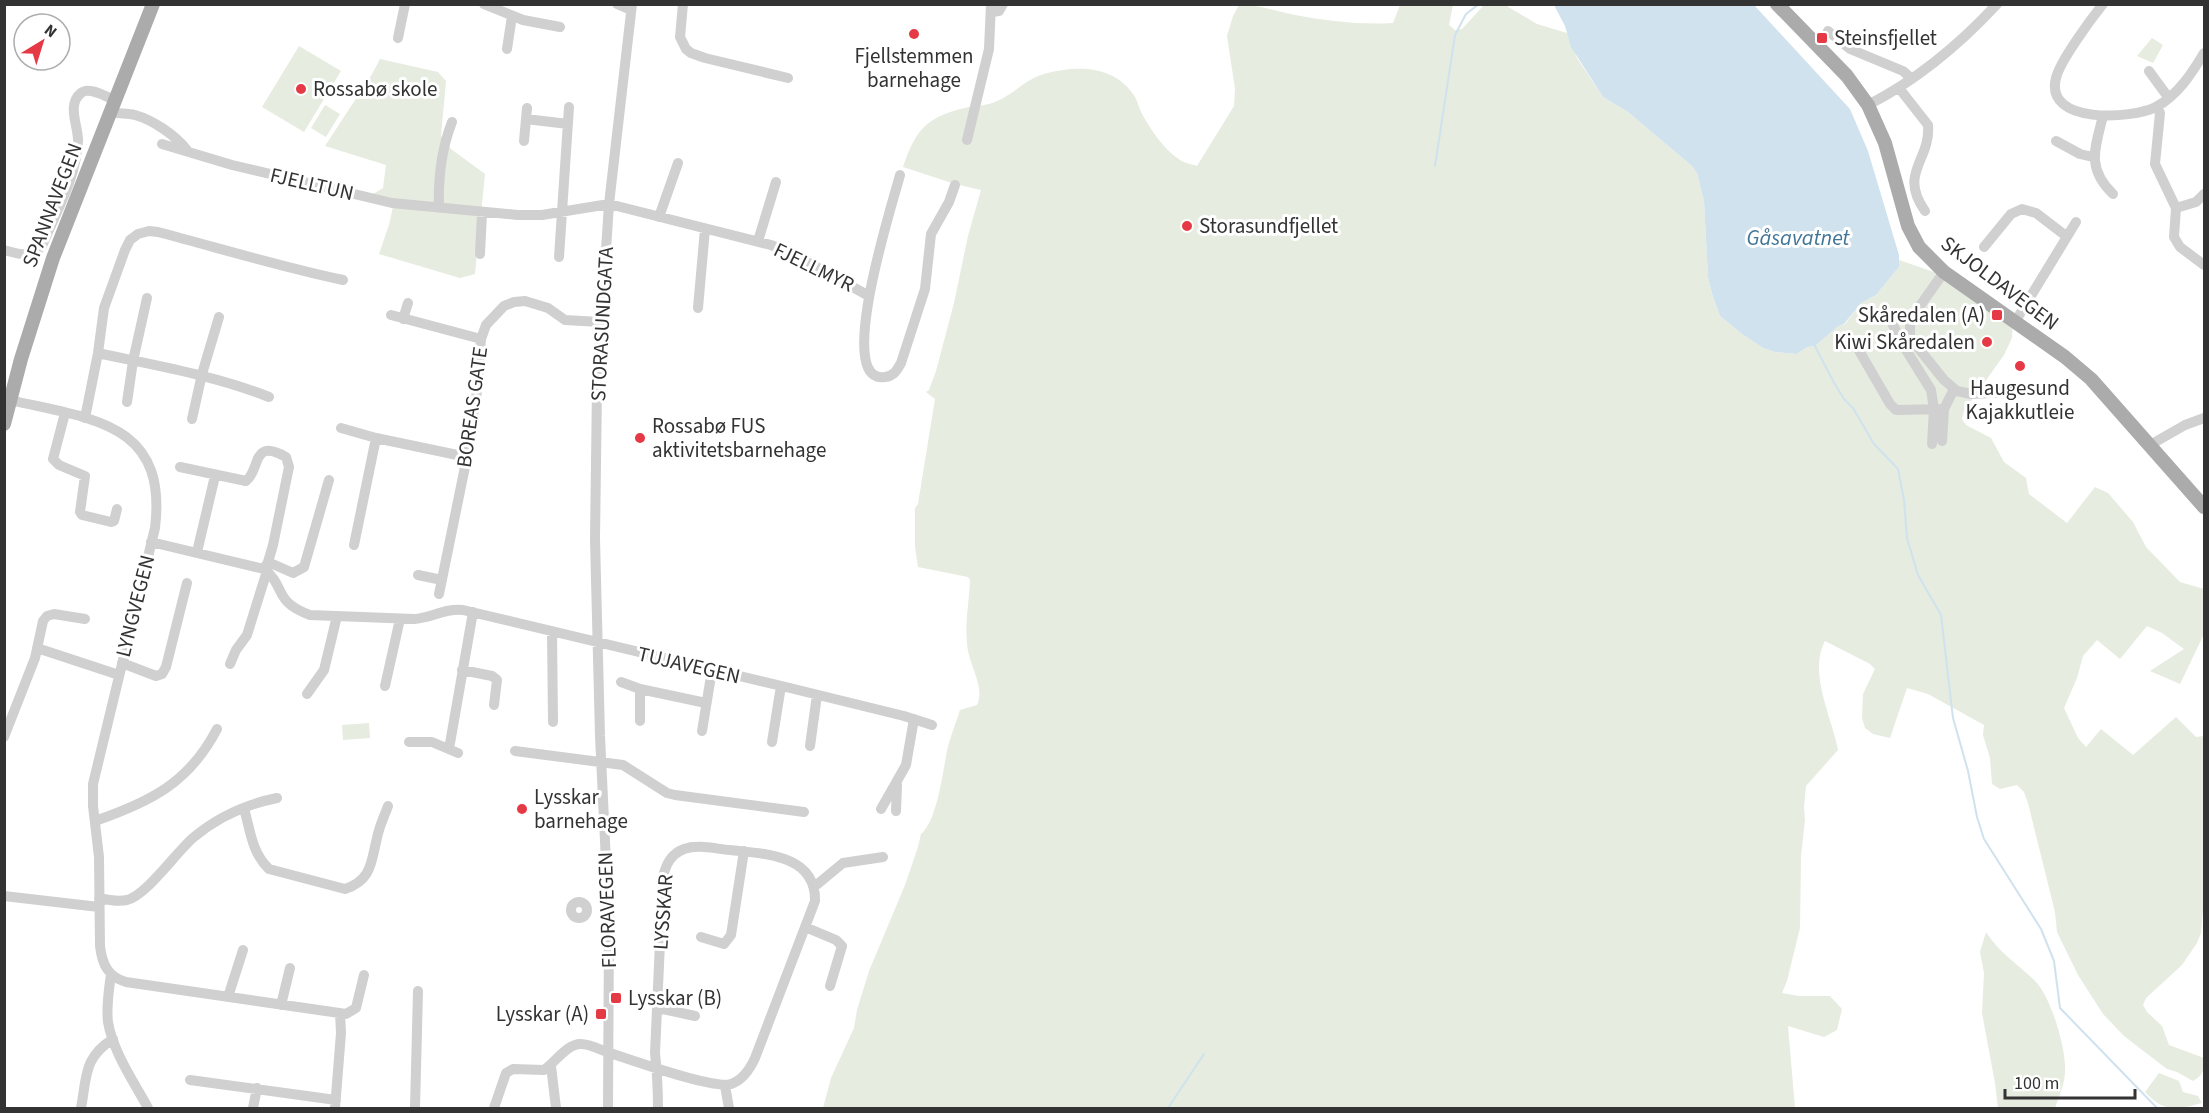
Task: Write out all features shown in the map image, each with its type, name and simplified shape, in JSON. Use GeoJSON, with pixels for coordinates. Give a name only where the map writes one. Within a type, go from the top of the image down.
{"type":"FeatureCollection","features":[{"type":"Feature","properties":{"kind":"main road","name":"SPANNAVEGEN"},"geometry":{"type":"LineString","coordinates":[[4,424],[24,348],[53,258],[153,4]]}},
{"type":"Feature","properties":{"kind":"main road","name":"SKJOLDAVEGEN"},"geometry":{"type":"LineString","coordinates":[[1777,4],[1847,76],[1868,105],[1885,143],[1908,226],[1918,247],[1944,272],[2065,357],[2091,378],[2205,507]]}},
{"type":"Feature","properties":{"kind":"street"},"geometry":{"type":"LineString","coordinates":[[398,38],[405,4]]}},
{"type":"Feature","properties":{"kind":"street"},"geometry":{"type":"LineString","coordinates":[[484,4],[512,16],[560,27]]}},
{"type":"Feature","properties":{"kind":"street","name":"STORASUNDGATA"},"geometry":{"type":"LineString","coordinates":[[598,642],[596,460],[600,322],[609,204],[631,7],[617,4]]}},
{"type":"Feature","properties":{"kind":"street"},"geometry":{"type":"LineString","coordinates":[[683,4],[680,37],[686,49],[691,53],[788,78]]}},
{"type":"Feature","properties":{"kind":"street"},"geometry":{"type":"LineString","coordinates":[[967,140],[989,49],[992,8],[999,11],[1003,4]]}},
{"type":"Feature","properties":{"kind":"street"},"geometry":{"type":"LineString","coordinates":[[1868,105],[1912,80],[1960,41],[1997,4]]}},
{"type":"Feature","properties":{"kind":"street"},"geometry":{"type":"LineString","coordinates":[[2103,4],[2061,66],[2055,85],[2057,93],[2069,107],[2092,116],[2103,116],[2141,112],[2157,106],[2185,82],[2205,53]]}},
{"type":"Feature","properties":{"kind":"street"},"geometry":{"type":"LineString","coordinates":[[507,49],[512,16]]}},
{"type":"Feature","properties":{"kind":"street"},"geometry":{"type":"LineString","coordinates":[[1828,31],[1850,49],[1903,71],[1912,80]]}},
{"type":"Feature","properties":{"kind":"street"},"geometry":{"type":"LineString","coordinates":[[2149,71],[2168,97]]}},
{"type":"Feature","properties":{"kind":"street"},"geometry":{"type":"LineString","coordinates":[[1899,88],[1928,125],[1927,141],[1914,182],[1918,200],[1925,211]]}},
{"type":"Feature","properties":{"kind":"street","name":"FJELLTUN"},"geometry":{"type":"LineString","coordinates":[[4,250],[29,255],[37,252],[42,246],[73,171],[78,138],[74,109],[77,98],[82,92],[89,90],[113,106],[153,123],[181,142],[187,150]]}},
{"type":"Feature","properties":{"kind":"street"},"geometry":{"type":"LineString","coordinates":[[2157,106],[2160,113],[2155,164],[2176,208],[2173,230],[2175,241],[2205,265]]}},
{"type":"Feature","properties":{"kind":"street"},"geometry":{"type":"LineString","coordinates":[[559,257],[569,107]]}},
{"type":"Feature","properties":{"kind":"street"},"geometry":{"type":"LineString","coordinates":[[524,141],[526,113],[568,124]]}},
{"type":"Feature","properties":{"kind":"street"},"geometry":{"type":"LineString","coordinates":[[2103,116],[2093,157],[2098,173],[2113,194]]}},
{"type":"Feature","properties":{"kind":"street"},"geometry":{"type":"LineString","coordinates":[[440,208],[440,161],[444,141],[452,122]]}},
{"type":"Feature","properties":{"kind":"street"},"geometry":{"type":"LineString","coordinates":[[2056,141],[2080,154],[2093,157]]}},
{"type":"Feature","properties":{"kind":"street","name":"FJELLTUN"},"geometry":{"type":"LineString","coordinates":[[162,144],[232,165],[392,202],[518,215],[561,213],[609,204]]}},
{"type":"Feature","properties":{"kind":"street"},"geometry":{"type":"LineString","coordinates":[[659,217],[678,163]]}},
{"type":"Feature","properties":{"kind":"street"},"geometry":{"type":"LineString","coordinates":[[900,176],[869,296],[864,357],[866,368],[872,375],[879,378],[888,377],[896,372],[901,363],[925,289],[931,234],[949,202],[955,185]]}},
{"type":"Feature","properties":{"kind":"street","name":"FJELLMYR"},"geometry":{"type":"LineString","coordinates":[[758,241],[776,183]]}},
{"type":"Feature","properties":{"kind":"street"},"geometry":{"type":"LineString","coordinates":[[2176,208],[2196,202],[2205,194]]}},
{"type":"Feature","properties":{"kind":"street","name":"FJELLMYR"},"geometry":{"type":"LineString","coordinates":[[609,204],[758,241],[793,254],[869,296]]}},
{"type":"Feature","properties":{"kind":"street"},"geometry":{"type":"LineString","coordinates":[[1984,247],[2011,214],[2022,209],[2036,213],[2066,236]]}},
{"type":"Feature","properties":{"kind":"street"},"geometry":{"type":"LineString","coordinates":[[480,254],[482,213]]}},
{"type":"Feature","properties":{"kind":"street"},"geometry":{"type":"LineString","coordinates":[[2015,322],[2076,222]]}},
{"type":"Feature","properties":{"kind":"street"},"geometry":{"type":"LineString","coordinates":[[698,308],[705,228]]}},
{"type":"Feature","properties":{"kind":"street"},"geometry":{"type":"LineString","coordinates":[[85,418],[98,354],[100,324],[110,286],[127,244],[141,232],[158,232],[343,280]]}},
{"type":"Feature","properties":{"kind":"street"},"geometry":{"type":"LineString","coordinates":[[1944,272],[1914,313],[1909,328],[1915,344],[1954,389],[1971,394],[2031,391]]}},
{"type":"Feature","properties":{"kind":"street"},"geometry":{"type":"LineString","coordinates":[[127,402],[133,361],[147,298]]}},
{"type":"Feature","properties":{"kind":"street","name":"BOREAS GATE"},"geometry":{"type":"LineString","coordinates":[[439,594],[467,457],[482,339],[486,325],[504,306],[525,301],[539,304],[565,320],[600,322]]}},
{"type":"Feature","properties":{"kind":"street"},"geometry":{"type":"LineString","coordinates":[[403,319],[408,303]]}},
{"type":"Feature","properties":{"kind":"street"},"geometry":{"type":"LineString","coordinates":[[391,315],[482,339]]}},
{"type":"Feature","properties":{"kind":"street"},"geometry":{"type":"LineString","coordinates":[[192,419],[202,374],[219,317]]}},
{"type":"Feature","properties":{"kind":"street"},"geometry":{"type":"LineString","coordinates":[[1892,321],[1903,345],[1931,390],[1939,409],[1937,442]]}},
{"type":"Feature","properties":{"kind":"street"},"geometry":{"type":"LineString","coordinates":[[1857,347],[1893,407],[1901,411],[1939,409]]}},
{"type":"Feature","properties":{"kind":"street"},"geometry":{"type":"LineString","coordinates":[[98,354],[202,374],[269,397]]}},
{"type":"Feature","properties":{"kind":"street"},"geometry":{"type":"LineString","coordinates":[[1939,409],[1954,389]]}},
{"type":"Feature","properties":{"kind":"street","name":"LYNGVEGEN"},"geometry":{"type":"LineString","coordinates":[[10,400],[85,418],[117,430],[128,438],[146,459],[156,485],[158,499],[155,528],[93,784],[99,857],[101,956],[111,974],[108,1020],[113,1040],[148,1108]]}},
{"type":"Feature","properties":{"kind":"street"},"geometry":{"type":"LineString","coordinates":[[65,413],[53,459],[59,465],[85,476],[80,512],[82,515],[111,522],[114,521],[117,509]]}},
{"type":"Feature","properties":{"kind":"street"},"geometry":{"type":"LineString","coordinates":[[2150,445],[2185,425],[2205,418]]}},
{"type":"Feature","properties":{"kind":"street"},"geometry":{"type":"LineString","coordinates":[[341,428],[376,438],[467,457]]}},
{"type":"Feature","properties":{"kind":"street"},"geometry":{"type":"LineString","coordinates":[[354,545],[376,438]]}},
{"type":"Feature","properties":{"kind":"street"},"geometry":{"type":"LineString","coordinates":[[180,467],[246,481],[259,455],[272,452],[286,457],[289,467],[266,567],[247,635],[236,650],[230,664]]}},
{"type":"Feature","properties":{"kind":"street"},"geometry":{"type":"LineString","coordinates":[[197,552],[215,476]]}},
{"type":"Feature","properties":{"kind":"street"},"geometry":{"type":"LineString","coordinates":[[151,542],[293,573],[304,567],[329,480]]}},
{"type":"Feature","properties":{"kind":"street","name":"TUJAVEGEN"},"geometry":{"type":"LineString","coordinates":[[266,567],[287,604],[310,615],[422,619],[450,610],[473,612],[932,725]]}},
{"type":"Feature","properties":{"kind":"street"},"geometry":{"type":"LineString","coordinates":[[418,574],[442,580]]}},
{"type":"Feature","properties":{"kind":"street"},"geometry":{"type":"LineString","coordinates":[[122,663],[156,676],[162,674],[166,667],[188,583]]}},
{"type":"Feature","properties":{"kind":"street"},"geometry":{"type":"LineString","coordinates":[[409,742],[432,742],[452,748],[454,718],[473,612]]}},
{"type":"Feature","properties":{"kind":"street"},"geometry":{"type":"LineString","coordinates":[[4,737],[35,658],[43,621],[47,616],[54,614],[85,619]]}},
{"type":"Feature","properties":{"kind":"street"},"geometry":{"type":"LineString","coordinates":[[307,693],[324,670],[337,616]]}},
{"type":"Feature","properties":{"kind":"street"},"geometry":{"type":"LineString","coordinates":[[385,686],[400,619]]}},
{"type":"Feature","properties":{"kind":"street"},"geometry":{"type":"LineString","coordinates":[[552,632],[554,722]]}},
{"type":"Feature","properties":{"kind":"street","name":"FLORAVEGEN"},"geometry":{"type":"LineString","coordinates":[[598,642],[609,925],[608,1108]]}},
{"type":"Feature","properties":{"kind":"street"},"geometry":{"type":"LineString","coordinates":[[37,648],[119,675]]}},
{"type":"Feature","properties":{"kind":"street"},"geometry":{"type":"LineString","coordinates":[[462,670],[495,678],[497,683],[494,705]]}},
{"type":"Feature","properties":{"kind":"street"},"geometry":{"type":"LineString","coordinates":[[702,731],[712,670]]}},
{"type":"Feature","properties":{"kind":"street"},"geometry":{"type":"LineString","coordinates":[[621,682],[640,689],[706,703]]}},
{"type":"Feature","properties":{"kind":"street"},"geometry":{"type":"LineString","coordinates":[[772,742],[781,686]]}},
{"type":"Feature","properties":{"kind":"street"},"geometry":{"type":"LineString","coordinates":[[640,689],[640,721]]}},
{"type":"Feature","properties":{"kind":"street"},"geometry":{"type":"LineString","coordinates":[[810,746],[817,695]]}},
{"type":"Feature","properties":{"kind":"street"},"geometry":{"type":"LineString","coordinates":[[881,809],[897,784],[909,754],[914,719]]}},
{"type":"Feature","properties":{"kind":"street"},"geometry":{"type":"LineString","coordinates":[[95,821],[140,804],[171,787],[196,763],[217,729]]}},
{"type":"Feature","properties":{"kind":"street"},"geometry":{"type":"LineString","coordinates":[[515,751],[601,760],[630,768],[660,789],[675,795],[804,812]]}},
{"type":"Feature","properties":{"kind":"street"},"geometry":{"type":"LineString","coordinates":[[896,812],[897,784]]}},
{"type":"Feature","properties":{"kind":"street"},"geometry":{"type":"LineString","coordinates":[[4,896],[99,903],[134,898],[192,838],[214,822],[244,808],[277,798]]}},
{"type":"Feature","properties":{"kind":"street"},"geometry":{"type":"LineString","coordinates":[[244,808],[254,848],[261,861],[269,869],[345,889],[356,885],[366,876],[388,806]]}},
{"type":"Feature","properties":{"kind":"street","name":"LYSSKAR"},"geometry":{"type":"LineString","coordinates":[[658,1108],[655,1053],[663,877],[669,860],[677,853],[690,848],[744,852],[787,859],[804,871],[813,887]]}},
{"type":"Feature","properties":{"kind":"street","name":"LYSSKAR"},"geometry":{"type":"LineString","coordinates":[[701,937],[724,944],[731,935],[744,852]]}},
{"type":"Feature","properties":{"kind":"street"},"geometry":{"type":"LineString","coordinates":[[494,1108],[506,1073],[513,1069],[544,1070],[570,1048],[580,1044],[712,1085],[725,1086],[739,1080],[750,1067],[815,901],[813,887],[843,863],[883,857]]}},
{"type":"Feature","properties":{"kind":"street"},"geometry":{"type":"LineString","coordinates":[[805,927],[837,940],[842,946],[830,986]]}},
{"type":"Feature","properties":{"kind":"street"},"geometry":{"type":"LineString","coordinates":[[228,997],[243,950]]}},
{"type":"Feature","properties":{"kind":"street"},"geometry":{"type":"LineString","coordinates":[[281,1005],[290,968]]}},
{"type":"Feature","properties":{"kind":"street"},"geometry":{"type":"LineString","coordinates":[[111,974],[126,982],[340,1013],[350,1013],[358,1004],[364,975]]}},
{"type":"Feature","properties":{"kind":"street"},"geometry":{"type":"LineString","coordinates":[[415,1108],[418,991]]}},
{"type":"Feature","properties":{"kind":"street"},"geometry":{"type":"LineString","coordinates":[[658,1008],[695,1016]]}},
{"type":"Feature","properties":{"kind":"street"},"geometry":{"type":"LineString","coordinates":[[190,1080],[257,1088],[335,1104],[341,1033],[340,1013]]}},
{"type":"Feature","properties":{"kind":"street"},"geometry":{"type":"LineString","coordinates":[[81,1108],[91,1059],[101,1047],[113,1040]]}},
{"type":"Feature","properties":{"kind":"street"},"geometry":{"type":"LineString","coordinates":[[551,1066],[556,1108]]}},
{"type":"Feature","properties":{"kind":"street"},"geometry":{"type":"LineString","coordinates":[[725,1086],[729,1108]]}},
{"type":"Feature","properties":{"kind":"street"},"geometry":{"type":"LineString","coordinates":[[253,1108],[257,1088]]}},
{"type":"Feature","properties":{"kind":"shaded area"},"geometry":{"type":"Polygon","coordinates":[[[1239,5],[1331,21],[1393,23],[1400,5],[1453,5],[1449,25],[1455,30],[1462,29],[1484,5],[1505,5],[1537,24],[1567,33],[1577,58],[1603,97],[1628,112],[1692,166],[1697,173],[1704,201],[1708,277],[1720,316],[1763,348],[1775,352],[1797,354],[1807,347],[1815,346],[1837,327],[1845,324],[1861,303],[1876,295],[1899,267],[1899,260],[1937,273],[2013,320],[2012,338],[2004,355],[1964,411],[1962,419],[1966,425],[1991,438],[2004,462],[2026,478],[2029,494],[2067,523],[2095,487],[2108,493],[2133,522],[2146,547],[2180,582],[2204,589],[2204,634],[2180,684],[2150,671],[2184,649],[2162,633],[2147,626],[2120,659],[2097,640],[2083,656],[2077,678],[2064,708],[2078,738],[2086,747],[2101,729],[2133,755],[2176,717],[2196,737],[2204,736],[2204,896],[2201,933],[2182,965],[2146,998],[2143,1005],[2162,1026],[2169,1045],[2204,1058],[2203,1069],[2199,1076],[2193,1081],[2167,1069],[2124,1036],[2103,1014],[2078,975],[2057,932],[2055,912],[2024,792],[2017,785],[2000,789],[1992,784],[1990,758],[1983,735],[1984,725],[1928,694],[1907,688],[1890,738],[1873,734],[1865,728],[1862,718],[1863,694],[1875,669],[1870,664],[1825,641],[1820,654],[1820,681],[1838,750],[1806,786],[1801,856],[1800,928],[1782,993],[1799,996],[1830,996],[1842,1009],[1837,1030],[1824,1037],[1788,1026],[1795,1108],[823,1108],[831,1078],[854,1028],[869,971],[905,885],[921,834],[927,828],[935,807],[948,746],[960,710],[977,705],[979,698],[967,642],[970,580],[968,577],[918,567],[915,547],[915,508],[918,504],[935,399],[926,392],[929,390],[936,371],[981,190],[903,167],[913,142],[919,133],[934,120],[955,111],[999,100],[1037,76],[1069,69],[1106,73],[1127,86],[1135,97],[1149,127],[1163,145],[1182,161],[1197,166],[1234,106],[1235,89],[1227,36],[1239,5]]]}},
{"type":"Feature","properties":{"kind":"shaded area"},"geometry":{"type":"Polygon","coordinates":[[[2152,38],[2163,45],[2153,63],[2137,56],[2152,38]]]}},
{"type":"Feature","properties":{"kind":"shaded area","name":"Rossabø skole"},"geometry":{"type":"Polygon","coordinates":[[[299,46],[341,71],[304,132],[262,107],[299,46]]]}},
{"type":"Feature","properties":{"kind":"shaded area"},"geometry":{"type":"Polygon","coordinates":[[[380,59],[438,72],[446,81],[441,136],[451,149],[485,174],[475,274],[460,278],[379,254],[394,202],[368,197],[383,188],[386,165],[325,146],[380,59]]]}},
{"type":"Feature","properties":{"kind":"shaded area"},"geometry":{"type":"Polygon","coordinates":[[[325,105],[340,114],[326,137],[311,128],[325,105]]]}},
{"type":"Feature","properties":{"kind":"shaded area"},"geometry":{"type":"Polygon","coordinates":[[[369,723],[370,738],[343,740],[342,725],[369,723]]]}},
{"type":"Feature","properties":{"kind":"shaded area"},"geometry":{"type":"Polygon","coordinates":[[[1986,932],[2003,952],[2041,988],[2052,1011],[2061,1038],[2065,1063],[2064,1082],[2055,1108],[1998,1108],[1982,1013],[1984,973],[1980,952],[1986,932]]]}},
{"type":"Feature","properties":{"kind":"shaded area"},"geometry":{"type":"Polygon","coordinates":[[[2159,1073],[2179,1081],[2183,1092],[2198,1096],[2202,1103],[2178,1108],[2159,1104],[2145,1092],[2159,1073]]]}},
{"type":"Feature","properties":{"kind":"water","name":"Gåsavatnet"},"geometry":{"type":"Polygon","coordinates":[[[1554,5],[1754,5],[1850,109],[1868,151],[1899,255],[1899,267],[1876,295],[1861,303],[1844,324],[1837,327],[1815,346],[1807,347],[1797,354],[1775,352],[1763,348],[1720,316],[1708,277],[1704,201],[1697,173],[1692,166],[1628,112],[1603,97],[1571,47],[1565,26],[1554,5]]]}},
{"type":"Feature","properties":{"kind":"waterway"},"geometry":{"type":"LineString","coordinates":[[1435,166],[1455,35],[1466,14],[1479,4]]}},
{"type":"Feature","properties":{"kind":"waterway"},"geometry":{"type":"LineString","coordinates":[[1815,346],[1833,381],[1844,399],[1853,408],[1874,444],[1898,469],[1904,500],[1907,538],[1918,575],[1941,615],[1953,718],[1984,839],[2041,929],[2054,961],[2060,1008],[2157,1108]]}},
{"type":"Feature","properties":{"kind":"waterway"},"geometry":{"type":"LineString","coordinates":[[1168,1108],[1204,1054]]}},
{"type":"Feature","properties":{"kind":"place","name":"Fjellstemmen barnehage"},"geometry":{"type":"Point","coordinates":[914,34]}},
{"type":"Feature","properties":{"kind":"place","name":"Steinsfjellet"},"geometry":{"type":"Point","coordinates":[1822,38]}},
{"type":"Feature","properties":{"kind":"place","name":"Rossabø skole"},"geometry":{"type":"Point","coordinates":[301,89]}},
{"type":"Feature","properties":{"kind":"place","name":"Storasundfjellet"},"geometry":{"type":"Point","coordinates":[1187,226]}},
{"type":"Feature","properties":{"kind":"place","name":"Skåredalen (A)"},"geometry":{"type":"Point","coordinates":[1997,315]}},
{"type":"Feature","properties":{"kind":"place","name":"Kiwi Skåredalen"},"geometry":{"type":"Point","coordinates":[1987,342]}},
{"type":"Feature","properties":{"kind":"place","name":"Haugesund Kajakkutleie"},"geometry":{"type":"Point","coordinates":[2020,366]}},
{"type":"Feature","properties":{"kind":"place","name":"Rossabø FUS aktivitetsbarnehage"},"geometry":{"type":"Point","coordinates":[640,438]}},
{"type":"Feature","properties":{"kind":"place","name":"Lysskar barnehage"},"geometry":{"type":"Point","coordinates":[522,809]}},
{"type":"Feature","properties":{"kind":"place","name":"Lysskar (B)"},"geometry":{"type":"Point","coordinates":[616,998]}},
{"type":"Feature","properties":{"kind":"place","name":"Lysskar (A)"},"geometry":{"type":"Point","coordinates":[601,1014]}}]}
